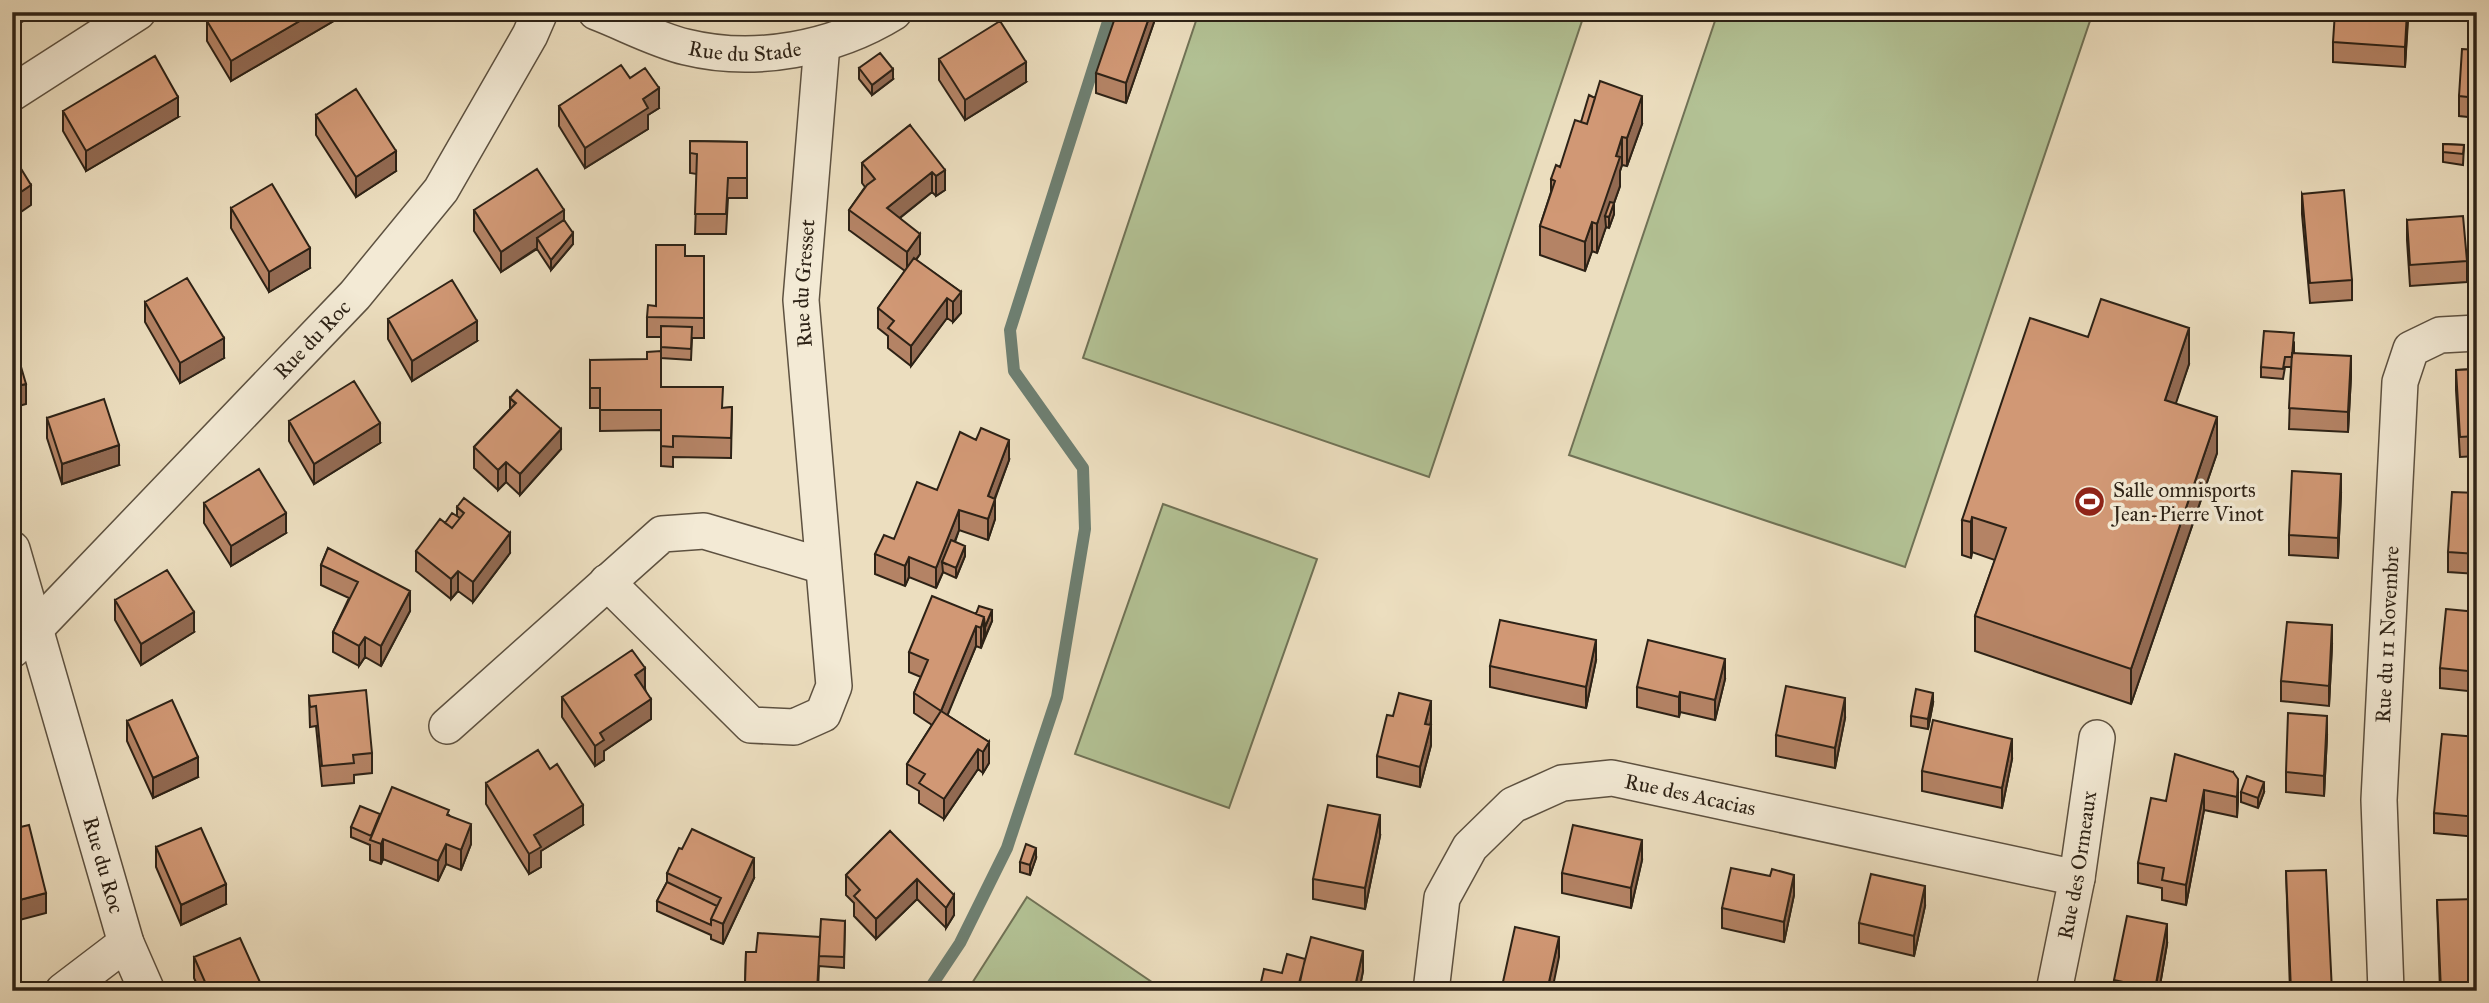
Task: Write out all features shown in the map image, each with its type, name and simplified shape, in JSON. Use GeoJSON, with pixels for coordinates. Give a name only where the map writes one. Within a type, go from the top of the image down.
{"type":"FeatureCollection","features":[{"type":"Feature","properties":{"kind":"street"},"geometry":{"type":"LineString","coordinates":[[12,93],[138,12]]}},
{"type":"Feature","properties":{"kind":"street","name":"Rue du Roc"},"geometry":{"type":"LineString","coordinates":[[24,640],[355,295],[441,190],[530,36],[540,12]]}},
{"type":"Feature","properties":{"kind":"street","name":"Rue du Stade"},"geometry":{"type":"LineString","coordinates":[[596,12],[686,47],[744,56],[822,44],[877,23],[894,12]]}},
{"type":"Feature","properties":{"kind":"street","name":"Rue du Gresset"},"geometry":{"type":"LineString","coordinates":[[607,582],[751,725],[794,727],[823,714],[834,686],[801,300],[822,44]]}},
{"type":"Feature","properties":{"kind":"street","name":"Rue du 11 Novembre"},"geometry":{"type":"LineString","coordinates":[[2386,991],[2379,800],[2400,382],[2411,349],[2440,335],[2477,333]]}},
{"type":"Feature","properties":{"kind":"street"},"geometry":{"type":"LineString","coordinates":[[447,726],[662,534],[704,531],[823,566]]}},
{"type":"Feature","properties":{"kind":"street","name":"Rue du Roc"},"geometry":{"type":"LineString","coordinates":[[12,549],[24,640],[127,943],[147,991]]}},
{"type":"Feature","properties":{"kind":"street","name":"Rue des Ormeaux"},"geometry":{"type":"LineString","coordinates":[[2054,991],[2077,878],[2097,738]]}},
{"type":"Feature","properties":{"kind":"street","name":"Rue des Acacias"},"geometry":{"type":"LineString","coordinates":[[1431,991],[1443,898],[1470,847],[1514,805],[1562,783],[1612,778],[2077,878]]}},
{"type":"Feature","properties":{"kind":"street"},"geometry":{"type":"LineString","coordinates":[[63,991],[127,943]]}},
{"type":"Feature","properties":{"kind":"green space"},"geometry":{"type":"Polygon","coordinates":[[[1199,12],[1585,12],[1429,477],[1083,358],[1199,12]]]}},
{"type":"Feature","properties":{"kind":"green space"},"geometry":{"type":"Polygon","coordinates":[[[1718,12],[2093,12],[1905,567],[1569,455],[1718,12]]]}},
{"type":"Feature","properties":{"kind":"green space"},"geometry":{"type":"Polygon","coordinates":[[[1163,504],[1317,559],[1229,808],[1075,754],[1163,504]]]}},
{"type":"Feature","properties":{"kind":"green space"},"geometry":{"type":"Polygon","coordinates":[[[1027,897],[1165,991],[967,991],[1027,897]]]}},
{"type":"Feature","properties":{"kind":"building"},"geometry":{"type":"Polygon","coordinates":[[[222,12],[315,12],[231,61],[207,21],[222,12]]]}},
{"type":"Feature","properties":{"kind":"building"},"geometry":{"type":"Polygon","coordinates":[[[1117,12],[1151,12],[1126,83],[1096,73],[1117,12]]]}},
{"type":"Feature","properties":{"kind":"building"},"geometry":{"type":"Polygon","coordinates":[[[2335,12],[2407,12],[2405,47],[2333,42],[2335,12]]]}},
{"type":"Feature","properties":{"kind":"building"},"geometry":{"type":"Polygon","coordinates":[[[1000,21],[1026,62],[965,100],[939,59],[1000,21]]]}},
{"type":"Feature","properties":{"kind":"building"},"geometry":{"type":"Polygon","coordinates":[[[2462,49],[2477,50],[2477,98],[2459,96],[2462,49]]]}},
{"type":"Feature","properties":{"kind":"building"},"geometry":{"type":"Polygon","coordinates":[[[880,53],[893,69],[872,85],[859,68],[880,53]]]}},
{"type":"Feature","properties":{"kind":"building"},"geometry":{"type":"Polygon","coordinates":[[[155,56],[178,97],[86,151],[63,111],[155,56]]]}},
{"type":"Feature","properties":{"kind":"building"},"geometry":{"type":"Polygon","coordinates":[[[621,65],[630,78],[645,68],[659,88],[643,99],[648,108],[585,148],[559,106],[621,65]]]}},
{"type":"Feature","properties":{"kind":"building"},"geometry":{"type":"Polygon","coordinates":[[[1600,81],[1642,96],[1627,138],[1622,137],[1616,156],[1620,157],[1597,224],[1592,222],[1585,242],[1540,226],[1555,181],[1551,179],[1556,165],[1560,167],[1575,120],[1587,124],[1600,81]]]}},
{"type":"Feature","properties":{"kind":"building"},"geometry":{"type":"Polygon","coordinates":[[[356,89],[396,151],[356,177],[316,115],[356,89]]]}},
{"type":"Feature","properties":{"kind":"building"},"geometry":{"type":"Polygon","coordinates":[[[1589,95],[1595,98],[1587,124],[1581,122],[1589,95]]]}},
{"type":"Feature","properties":{"kind":"building"},"geometry":{"type":"Polygon","coordinates":[[[910,125],[945,170],[936,176],[932,172],[887,208],[920,234],[907,252],[849,210],[867,185],[875,179],[862,163],[910,125]]]}},
{"type":"Feature","properties":{"kind":"building"},"geometry":{"type":"Polygon","coordinates":[[[690,141],[747,142],[747,178],[728,178],[726,214],[695,214],[697,154],[690,153],[690,141]]]}},
{"type":"Feature","properties":{"kind":"building"},"geometry":{"type":"Polygon","coordinates":[[[2469,142],[2477,142],[2477,163],[2469,162],[2469,142]]]}},
{"type":"Feature","properties":{"kind":"building"},"geometry":{"type":"Polygon","coordinates":[[[2443,144],[2464,145],[2463,154],[2443,152],[2443,144]]]}},
{"type":"Feature","properties":{"kind":"building"},"geometry":{"type":"Polygon","coordinates":[[[12,154],[31,185],[12,198],[12,154]]]}},
{"type":"Feature","properties":{"kind":"building"},"geometry":{"type":"Polygon","coordinates":[[[537,169],[564,210],[501,252],[474,210],[537,169]]]}},
{"type":"Feature","properties":{"kind":"building"},"geometry":{"type":"Polygon","coordinates":[[[272,184],[310,248],[269,272],[231,208],[272,184]]]}},
{"type":"Feature","properties":{"kind":"building"},"geometry":{"type":"Polygon","coordinates":[[[2344,190],[2352,280],[2310,283],[2302,194],[2344,190]]]}},
{"type":"Feature","properties":{"kind":"building"},"geometry":{"type":"Polygon","coordinates":[[[1610,202],[1614,203],[1609,217],[1605,216],[1610,202]]]}},
{"type":"Feature","properties":{"kind":"building"},"geometry":{"type":"Polygon","coordinates":[[[12,204],[20,219],[12,224],[12,204]]]}},
{"type":"Feature","properties":{"kind":"building"},"geometry":{"type":"Polygon","coordinates":[[[2463,216],[2467,261],[2410,265],[2407,220],[2463,216]]]}},
{"type":"Feature","properties":{"kind":"building"},"geometry":{"type":"Polygon","coordinates":[[[564,220],[573,233],[551,260],[537,238],[564,220]]]}},
{"type":"Feature","properties":{"kind":"building"},"geometry":{"type":"Polygon","coordinates":[[[656,245],[685,245],[685,256],[704,256],[704,318],[647,317],[648,305],[656,306],[656,245]]]}},
{"type":"Feature","properties":{"kind":"building"},"geometry":{"type":"Polygon","coordinates":[[[914,258],[961,292],[953,302],[947,298],[911,346],[888,328],[894,321],[878,308],[914,258]]]}},
{"type":"Feature","properties":{"kind":"building"},"geometry":{"type":"Polygon","coordinates":[[[187,278],[224,338],[180,363],[145,302],[187,278]]]}},
{"type":"Feature","properties":{"kind":"building"},"geometry":{"type":"Polygon","coordinates":[[[452,280],[477,321],[412,361],[388,319],[452,280]]]}},
{"type":"Feature","properties":{"kind":"building","name":"Salle omnisports Jean-Pierre Vinot"},"geometry":{"type":"Polygon","coordinates":[[[2101,299],[2189,328],[2165,400],[2217,417],[2131,669],[1975,616],[2006,528],[1972,517],[1971,522],[1962,520],[2030,318],[2088,337],[2101,299]]]}},
{"type":"Feature","properties":{"kind":"building"},"geometry":{"type":"Polygon","coordinates":[[[661,326],[692,327],[691,349],[661,347],[661,326]]]}},
{"type":"Feature","properties":{"kind":"building"},"geometry":{"type":"Polygon","coordinates":[[[2264,331],[2294,333],[2292,357],[2285,357],[2283,369],[2261,367],[2264,331]]]}},
{"type":"Feature","properties":{"kind":"building"},"geometry":{"type":"Polygon","coordinates":[[[12,336],[26,384],[12,387],[12,336]]]}},
{"type":"Feature","properties":{"kind":"building"},"geometry":{"type":"Polygon","coordinates":[[[661,351],[661,387],[723,387],[722,408],[732,407],[731,438],[673,436],[673,447],[661,446],[661,410],[600,410],[600,388],[590,388],[590,360],[647,359],[647,352],[661,351]]]}},
{"type":"Feature","properties":{"kind":"building"},"geometry":{"type":"Polygon","coordinates":[[[2292,353],[2351,356],[2348,412],[2289,408],[2292,353]]]}},
{"type":"Feature","properties":{"kind":"building"},"geometry":{"type":"Polygon","coordinates":[[[2477,369],[2477,436],[2460,437],[2456,370],[2477,369]]]}},
{"type":"Feature","properties":{"kind":"building"},"geometry":{"type":"Polygon","coordinates":[[[354,381],[380,423],[314,464],[289,421],[354,381]]]}},
{"type":"Feature","properties":{"kind":"building"},"geometry":{"type":"Polygon","coordinates":[[[517,390],[561,429],[520,474],[506,462],[498,470],[474,447],[516,403],[510,398],[517,390]]]}},
{"type":"Feature","properties":{"kind":"building"},"geometry":{"type":"Polygon","coordinates":[[[104,399],[119,445],[62,464],[47,418],[104,399]]]}},
{"type":"Feature","properties":{"kind":"building"},"geometry":{"type":"Polygon","coordinates":[[[981,428],[1009,440],[988,496],[995,499],[988,519],[959,510],[936,568],[909,557],[905,566],[875,554],[884,535],[894,539],[917,482],[937,490],[960,432],[976,440],[981,428]]]}},
{"type":"Feature","properties":{"kind":"building"},"geometry":{"type":"Polygon","coordinates":[[[259,469],[286,513],[231,546],[204,503],[259,469]]]}},
{"type":"Feature","properties":{"kind":"building"},"geometry":{"type":"Polygon","coordinates":[[[2292,471],[2341,474],[2338,538],[2289,535],[2292,471]]]}},
{"type":"Feature","properties":{"kind":"building"},"geometry":{"type":"Polygon","coordinates":[[[2452,492],[2477,493],[2477,554],[2448,552],[2452,492]]]}},
{"type":"Feature","properties":{"kind":"building"},"geometry":{"type":"Polygon","coordinates":[[[464,498],[510,533],[473,582],[458,571],[451,579],[416,551],[440,519],[452,528],[464,513],[457,507],[464,498]]]}},
{"type":"Feature","properties":{"kind":"building"},"geometry":{"type":"Polygon","coordinates":[[[452,513],[460,518],[452,528],[445,523],[452,513]]]}},
{"type":"Feature","properties":{"kind":"building"},"geometry":{"type":"Polygon","coordinates":[[[951,540],[965,546],[956,568],[942,562],[951,540]]]}},
{"type":"Feature","properties":{"kind":"building"},"geometry":{"type":"Polygon","coordinates":[[[328,548],[410,591],[381,646],[365,637],[359,646],[333,632],[358,582],[321,565],[328,548]]]}},
{"type":"Feature","properties":{"kind":"building"},"geometry":{"type":"Polygon","coordinates":[[[167,570],[194,612],[141,644],[115,600],[167,570]]]}},
{"type":"Feature","properties":{"kind":"building"},"geometry":{"type":"Polygon","coordinates":[[[932,596],[984,617],[981,628],[976,626],[941,711],[914,693],[928,660],[909,652],[932,596]]]}},
{"type":"Feature","properties":{"kind":"building"},"geometry":{"type":"Polygon","coordinates":[[[979,606],[992,610],[985,627],[984,617],[976,614],[979,606]]]}},
{"type":"Feature","properties":{"kind":"building"},"geometry":{"type":"Polygon","coordinates":[[[2446,609],[2477,612],[2477,672],[2440,668],[2446,609]]]}},
{"type":"Feature","properties":{"kind":"building"},"geometry":{"type":"Polygon","coordinates":[[[1500,620],[1596,640],[1586,687],[1490,666],[1500,620]]]}},
{"type":"Feature","properties":{"kind":"building"},"geometry":{"type":"Polygon","coordinates":[[[2287,622],[2332,625],[2329,686],[2281,681],[2287,622]]]}},
{"type":"Feature","properties":{"kind":"building"},"geometry":{"type":"Polygon","coordinates":[[[1648,640],[1725,659],[1715,700],[1680,692],[1679,697],[1637,687],[1648,640]]]}},
{"type":"Feature","properties":{"kind":"building"},"geometry":{"type":"Polygon","coordinates":[[[632,650],[645,668],[635,675],[651,699],[600,733],[604,740],[595,746],[562,697],[632,650]]]}},
{"type":"Feature","properties":{"kind":"building"},"geometry":{"type":"Polygon","coordinates":[[[1786,686],[1845,698],[1835,748],[1776,735],[1786,686]]]}},
{"type":"Feature","properties":{"kind":"building"},"geometry":{"type":"Polygon","coordinates":[[[1916,689],[1933,693],[1928,719],[1911,716],[1916,689]]]}},
{"type":"Feature","properties":{"kind":"building"},"geometry":{"type":"Polygon","coordinates":[[[366,690],[372,753],[353,755],[354,763],[322,766],[316,706],[310,707],[309,696],[366,690]]]}},
{"type":"Feature","properties":{"kind":"building"},"geometry":{"type":"Polygon","coordinates":[[[1399,693],[1431,701],[1425,724],[1431,725],[1420,767],[1377,756],[1387,715],[1393,716],[1399,693]]]}},
{"type":"Feature","properties":{"kind":"building"},"geometry":{"type":"Polygon","coordinates":[[[172,700],[198,757],[153,778],[127,721],[172,700]]]}},
{"type":"Feature","properties":{"kind":"building"},"geometry":{"type":"Polygon","coordinates":[[[941,711],[989,742],[983,752],[978,749],[944,799],[919,783],[925,774],[907,764],[941,711]]]}},
{"type":"Feature","properties":{"kind":"building"},"geometry":{"type":"Polygon","coordinates":[[[2288,713],[2327,716],[2324,776],[2286,772],[2288,713]]]}},
{"type":"Feature","properties":{"kind":"building"},"geometry":{"type":"Polygon","coordinates":[[[1933,720],[2012,739],[2002,788],[1922,771],[1933,720]]]}},
{"type":"Feature","properties":{"kind":"building"},"geometry":{"type":"Polygon","coordinates":[[[2442,734],[2477,737],[2477,817],[2434,813],[2442,734]]]}},
{"type":"Feature","properties":{"kind":"building"},"geometry":{"type":"Polygon","coordinates":[[[538,750],[550,769],[557,764],[583,805],[534,835],[541,847],[529,854],[486,783],[538,750]]]}},
{"type":"Feature","properties":{"kind":"building"},"geometry":{"type":"Polygon","coordinates":[[[2175,754],[2233,772],[2238,779],[2237,797],[2204,790],[2186,885],[2162,880],[2164,868],[2138,863],[2151,798],[2166,801],[2175,754]]]}},
{"type":"Feature","properties":{"kind":"building"},"geometry":{"type":"Polygon","coordinates":[[[2247,776],[2264,782],[2258,798],[2241,792],[2247,776]]]}},
{"type":"Feature","properties":{"kind":"building"},"geometry":{"type":"Polygon","coordinates":[[[392,787],[449,810],[447,815],[471,824],[461,850],[446,844],[438,861],[383,839],[381,844],[370,840],[392,787]]]}},
{"type":"Feature","properties":{"kind":"building"},"geometry":{"type":"Polygon","coordinates":[[[1328,805],[1380,815],[1365,888],[1313,879],[1328,805]]]}},
{"type":"Feature","properties":{"kind":"building"},"geometry":{"type":"Polygon","coordinates":[[[360,806],[380,814],[371,836],[351,827],[360,806]]]}},
{"type":"Feature","properties":{"kind":"building"},"geometry":{"type":"Polygon","coordinates":[[[29,825],[46,893],[12,902],[12,829],[29,825]]]}},
{"type":"Feature","properties":{"kind":"building"},"geometry":{"type":"Polygon","coordinates":[[[1573,825],[1642,840],[1631,888],[1562,873],[1573,825]]]}},
{"type":"Feature","properties":{"kind":"building"},"geometry":{"type":"Polygon","coordinates":[[[201,828],[226,884],[181,905],[156,847],[201,828]]]}},
{"type":"Feature","properties":{"kind":"building"},"geometry":{"type":"Polygon","coordinates":[[[692,829],[754,858],[723,924],[711,919],[721,898],[667,873],[692,829]]]}},
{"type":"Feature","properties":{"kind":"building"},"geometry":{"type":"Polygon","coordinates":[[[890,831],[954,895],[946,908],[917,879],[876,919],[854,896],[860,890],[846,875],[890,831]]]}},
{"type":"Feature","properties":{"kind":"building"},"geometry":{"type":"Polygon","coordinates":[[[1026,844],[1036,848],[1030,865],[1020,862],[1026,844]]]}},
{"type":"Feature","properties":{"kind":"building"},"geometry":{"type":"Polygon","coordinates":[[[1731,868],[1770,876],[1772,869],[1794,875],[1784,922],[1722,908],[1731,868]]]}},
{"type":"Feature","properties":{"kind":"building"},"geometry":{"type":"Polygon","coordinates":[[[2326,870],[2332,991],[2291,991],[2286,871],[2326,870]]]}},
{"type":"Feature","properties":{"kind":"building"},"geometry":{"type":"Polygon","coordinates":[[[1871,874],[1925,886],[1914,936],[1859,923],[1871,874]]]}},
{"type":"Feature","properties":{"kind":"building"},"geometry":{"type":"Polygon","coordinates":[[[667,882],[717,906],[711,925],[657,901],[667,882]]]}},
{"type":"Feature","properties":{"kind":"building"},"geometry":{"type":"Polygon","coordinates":[[[2477,899],[2477,991],[2441,991],[2437,900],[2477,899]]]}},
{"type":"Feature","properties":{"kind":"building"},"geometry":{"type":"Polygon","coordinates":[[[2127,916],[2167,924],[2155,989],[2114,980],[2127,916]]]}},
{"type":"Feature","properties":{"kind":"building"},"geometry":{"type":"Polygon","coordinates":[[[821,919],[845,921],[844,957],[819,956],[821,919]]]}},
{"type":"Feature","properties":{"kind":"building"},"geometry":{"type":"Polygon","coordinates":[[[1515,927],[1559,937],[1547,991],[1501,991],[1515,927]]]}},
{"type":"Feature","properties":{"kind":"building"},"geometry":{"type":"Polygon","coordinates":[[[758,933],[820,937],[817,991],[805,991],[805,987],[745,984],[746,952],[756,952],[758,933]]]}},
{"type":"Feature","properties":{"kind":"building"},"geometry":{"type":"Polygon","coordinates":[[[1311,937],[1363,951],[1354,991],[1313,991],[1298,987],[1311,937]]]}},
{"type":"Feature","properties":{"kind":"building"},"geometry":{"type":"Polygon","coordinates":[[[240,938],[264,991],[209,991],[194,957],[240,938]]]}},
{"type":"Feature","properties":{"kind":"building"},"geometry":{"type":"Polygon","coordinates":[[[1287,954],[1305,959],[1298,991],[1259,991],[1264,969],[1282,973],[1287,954]]]}},
{"type":"Feature","properties":{"kind":"waterway"},"geometry":{"type":"LineString","coordinates":[[928,991],[960,943],[1007,848],[1057,697],[1085,529],[1083,468],[1014,371],[1010,330],[1111,12]]}},
{"type":"Feature","properties":{"kind":"place","name":"Salle omnisports Jean-Pierre Vinot"},"geometry":{"type":"Point","coordinates":[2090,502]}}]}
